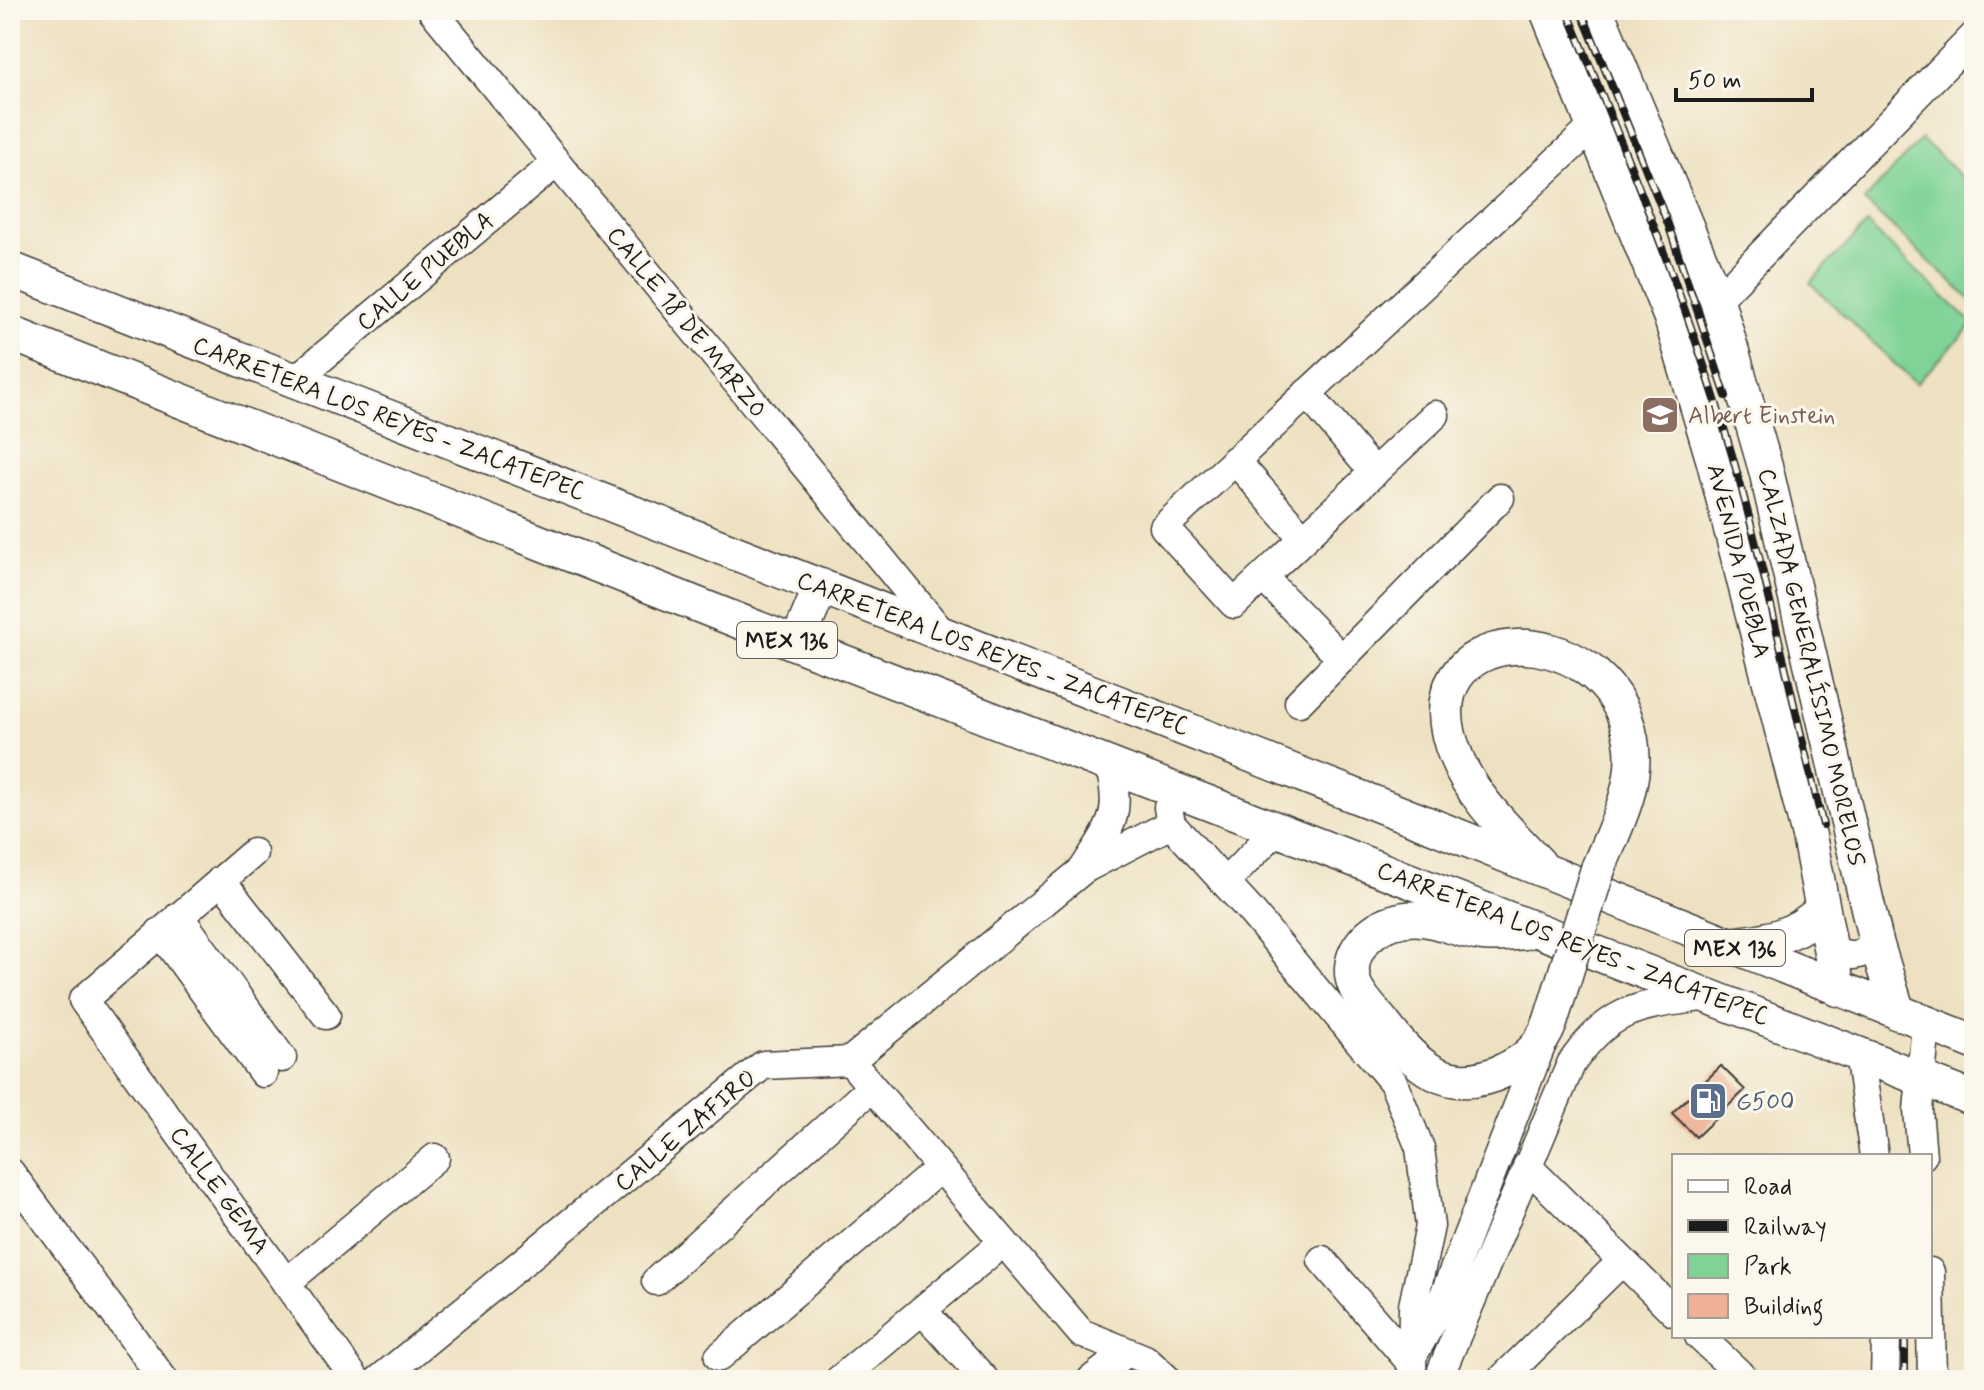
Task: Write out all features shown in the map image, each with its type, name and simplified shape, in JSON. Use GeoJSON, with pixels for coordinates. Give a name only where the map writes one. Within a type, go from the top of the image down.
{"type":"FeatureCollection","features":[{"type":"Feature","properties":{"kind":"main road","name":"AVENIDA PUEBLA"},"geometry":{"type":"LineString","coordinates":[[1547,10],[1671,318],[1714,462],[1809,836],[1838,989]]}},
{"type":"Feature","properties":{"kind":"main road","name":"CALZADA GENERALÍSIMO MORELOS"},"geometry":{"type":"LineString","coordinates":[[1596,10],[1717,300],[1766,470],[1876,942],[1912,1019]]}},
{"type":"Feature","properties":{"kind":"main road","name":"CARRETERA LOS REYES - ZACATEPEC"},"geometry":{"type":"LineString","coordinates":[[10,269],[1974,1042]]}},
{"type":"Feature","properties":{"kind":"main road","name":"CARRETERA LOS REYES - ZACATEPEC"},"geometry":{"type":"LineString","coordinates":[[10,333],[797,644],[1974,1099]]}},
{"type":"Feature","properties":{"kind":"main road"},"geometry":{"type":"LineString","coordinates":[[797,644],[821,586]]}},
{"type":"Feature","properties":{"kind":"main road"},"geometry":{"type":"LineString","coordinates":[[1537,931],[1492,936],[1425,917],[1381,926],[1366,938],[1354,958],[1352,972],[1357,991],[1410,1059],[1442,1077],[1471,1080],[1500,1073],[1524,1059],[1547,1032],[1598,869],[1630,781],[1631,741],[1624,717],[1598,680],[1574,661],[1546,648],[1508,645],[1485,652],[1466,666],[1453,685],[1445,722],[1457,761],[1475,791],[1544,871]]}},
{"type":"Feature","properties":{"kind":"main road"},"geometry":{"type":"LineString","coordinates":[[1729,945],[1784,936],[1800,929],[1822,909]]}},
{"type":"Feature","properties":{"kind":"street","name":"CALLE 18 DE MARZO"},"geometry":{"type":"LineString","coordinates":[[432,10],[943,634]]}},
{"type":"Feature","properties":{"kind":"street"},"geometry":{"type":"LineString","coordinates":[[1717,300],[1974,36]]}},
{"type":"Feature","properties":{"kind":"street"},"geometry":{"type":"LineString","coordinates":[[1435,415],[1234,604],[1164,527],[1595,125]]}},
{"type":"Feature","properties":{"kind":"street","name":"CALLE PUEBLA"},"geometry":{"type":"LineString","coordinates":[[295,380],[556,163]]}},
{"type":"Feature","properties":{"kind":"street"},"geometry":{"type":"LineString","coordinates":[[1307,393],[1374,473]]}},
{"type":"Feature","properties":{"kind":"street"},"geometry":{"type":"LineString","coordinates":[[1235,460],[1304,539]]}},
{"type":"Feature","properties":{"kind":"street"},"geometry":{"type":"LineString","coordinates":[[1299,702],[1500,498]]}},
{"type":"Feature","properties":{"kind":"street"},"geometry":{"type":"LineString","coordinates":[[1263,577],[1342,659]]}},
{"type":"Feature","properties":{"kind":"street"},"geometry":{"type":"LineString","coordinates":[[1084,869],[1116,814],[1117,795],[1109,764]]}},
{"type":"Feature","properties":{"kind":"street"},"geometry":{"type":"LineString","coordinates":[[1166,786],[1171,824],[1225,883],[1393,1082],[1420,1148],[1430,1226],[1413,1306],[1412,1366]]}},
{"type":"Feature","properties":{"kind":"street"},"geometry":{"type":"LineString","coordinates":[[1168,1380],[1145,1359],[1081,1333],[850,1061],[1084,869],[1171,824]]}},
{"type":"Feature","properties":{"kind":"street"},"geometry":{"type":"LineString","coordinates":[[1225,883],[1277,829]]}},
{"type":"Feature","properties":{"kind":"street"},"geometry":{"type":"LineString","coordinates":[[253,853],[170,924],[272,1065]]}},
{"type":"Feature","properties":{"kind":"street"},"geometry":{"type":"LineString","coordinates":[[221,880],[326,1015]]}},
{"type":"Feature","properties":{"kind":"street","name":"CALLE GEMA"},"geometry":{"type":"LineString","coordinates":[[170,924],[83,1000],[286,1283],[376,1379]]}},
{"type":"Feature","properties":{"kind":"street"},"geometry":{"type":"LineString","coordinates":[[1830,949],[1848,957],[1864,954],[1876,942]]}},
{"type":"Feature","properties":{"kind":"street"},"geometry":{"type":"LineString","coordinates":[[1442,1380],[1442,1370],[1571,1064],[1608,1021],[1638,1008],[1709,996]]}},
{"type":"Feature","properties":{"kind":"street"},"geometry":{"type":"LineString","coordinates":[[1912,1019],[1920,1078],[1918,1110],[1922,1154]]}},
{"type":"Feature","properties":{"kind":"street"},"geometry":{"type":"LineString","coordinates":[[1412,1366],[1438,1311],[1547,1032]]}},
{"type":"Feature","properties":{"kind":"street"},"geometry":{"type":"LineString","coordinates":[[1859,1053],[1874,1154]]}},
{"type":"Feature","properties":{"kind":"street","name":"CALLE ZAFIRO"},"geometry":{"type":"LineString","coordinates":[[376,1379],[763,1065],[850,1061]]}},
{"type":"Feature","properties":{"kind":"street"},"geometry":{"type":"LineString","coordinates":[[656,1281],[872,1087]]}},
{"type":"Feature","properties":{"kind":"street"},"geometry":{"type":"LineString","coordinates":[[286,1283],[435,1158]]}},
{"type":"Feature","properties":{"kind":"street"},"geometry":{"type":"LineString","coordinates":[[1527,1166],[1672,1310]]}},
{"type":"Feature","properties":{"kind":"street"},"geometry":{"type":"LineString","coordinates":[[719,1357],[939,1169]]}},
{"type":"Feature","properties":{"kind":"street"},"geometry":{"type":"LineString","coordinates":[[10,1172],[164,1380]]}},
{"type":"Feature","properties":{"kind":"street"},"geometry":{"type":"LineString","coordinates":[[839,1380],[1002,1243]]}},
{"type":"Feature","properties":{"kind":"street"},"geometry":{"type":"LineString","coordinates":[[1322,1260],[1412,1366]]}},
{"type":"Feature","properties":{"kind":"street"},"geometry":{"type":"LineString","coordinates":[[1501,1380],[1621,1262]]}},
{"type":"Feature","properties":{"kind":"street"},"geometry":{"type":"LineString","coordinates":[[922,1310],[985,1380]]}},
{"type":"Feature","properties":{"kind":"street"},"geometry":{"type":"LineString","coordinates":[[1701,1338],[1746,1380]]}},
{"type":"Feature","properties":{"kind":"street"},"geometry":{"type":"LineString","coordinates":[[1885,1380],[1886,1338]]}},
{"type":"Feature","properties":{"kind":"street"},"geometry":{"type":"LineString","coordinates":[[1931,1338],[1932,1380]]}},
{"type":"Feature","properties":{"kind":"street"},"geometry":{"type":"LineString","coordinates":[[1091,1380],[1127,1352]]}},
{"type":"Feature","properties":{"kind":"green space"},"geometry":{"type":"Polygon","coordinates":[[[1921,139],[1974,189],[1974,303],[1864,201],[1921,139]]]}},
{"type":"Feature","properties":{"kind":"green space"},"geometry":{"type":"Polygon","coordinates":[[[1867,224],[1973,324],[1916,384],[1810,283],[1867,224]]]}},
{"type":"Feature","properties":{"kind":"building","name":"G500"},"geometry":{"type":"Polygon","coordinates":[[[1721,1066],[1745,1090],[1696,1137],[1672,1113],[1721,1066]]]}},
{"type":"Feature","properties":{"kind":"railway"},"geometry":{"type":"LineString","coordinates":[[1567,10],[1661,244],[1722,423],[1762,568],[1823,825]]}},
{"type":"Feature","properties":{"kind":"railway"},"geometry":{"type":"LineString","coordinates":[[1581,10],[1668,224],[1726,396]]}},
{"type":"Feature","properties":{"kind":"railway"},"geometry":{"type":"LineString","coordinates":[[1905,1338],[1905,1380]]}},
{"type":"Feature","properties":{"kind":"place","name":"Albert Einstein"},"geometry":{"type":"Point","coordinates":[1660,415]}},
{"type":"Feature","properties":{"kind":"place","name":"G500"},"geometry":{"type":"Point","coordinates":[1708,1101]}}]}
